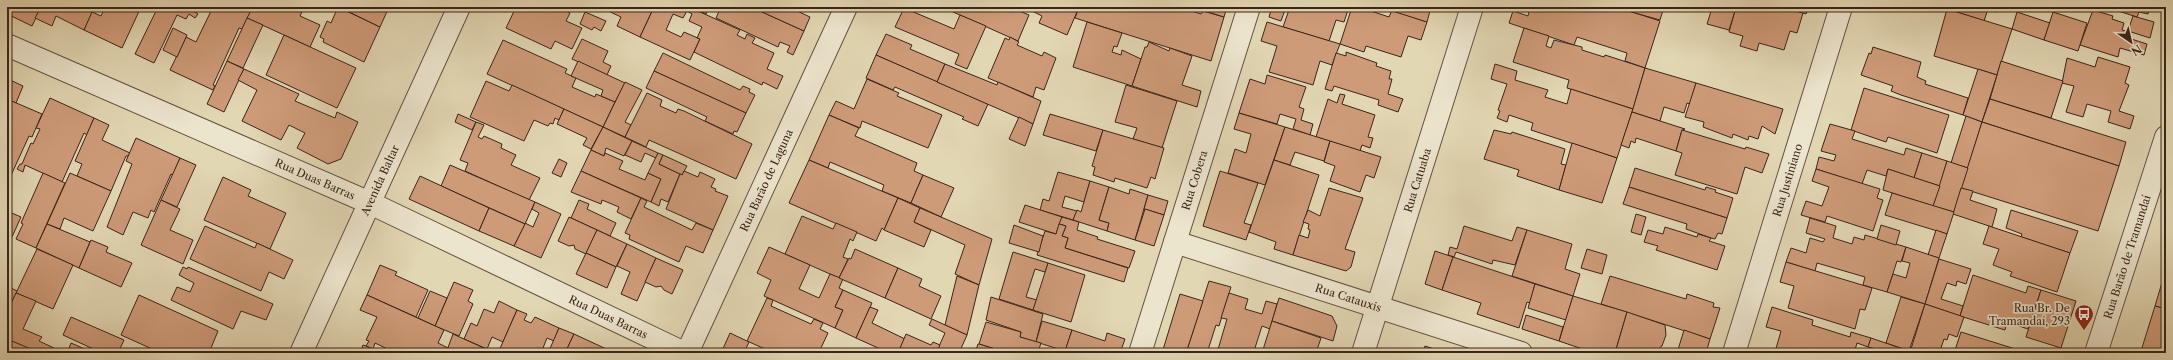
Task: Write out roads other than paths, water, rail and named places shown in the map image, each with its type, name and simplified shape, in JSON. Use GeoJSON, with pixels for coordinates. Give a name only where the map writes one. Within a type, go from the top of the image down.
{"type":"FeatureCollection","features":[{"type":"Feature","properties":{"kind":"street","name":"Avenida Baltar"},"geometry":{"type":"LineString","coordinates":[[301,353],[459,7]]}},
{"type":"Feature","properties":{"kind":"street","name":"Rua Barão de Laguna"},"geometry":{"type":"LineString","coordinates":[[686,353],[846,7]]}},
{"type":"Feature","properties":{"kind":"street","name":"Rua Cobera"},"geometry":{"type":"LineString","coordinates":[[1140,353],[1249,7]]}},
{"type":"Feature","properties":{"kind":"street","name":"Rua Catuaba"},"geometry":{"type":"LineString","coordinates":[[1364,353],[1472,7]]}},
{"type":"Feature","properties":{"kind":"street","name":"Rua Justiniano"},"geometry":{"type":"LineString","coordinates":[[1734,353],[1841,7]]}},
{"type":"Feature","properties":{"kind":"street","name":"Rua Duas Barras"},"geometry":{"type":"LineString","coordinates":[[7,44],[370,203],[686,353]]}},
{"type":"Feature","properties":{"kind":"street","name":"Rua Barão de Tramandaí"},"geometry":{"type":"LineString","coordinates":[[2096,353],[2166,138]]}},
{"type":"Feature","properties":{"kind":"street","name":"Rua Catauxis"},"geometry":{"type":"LineString","coordinates":[[1175,242],[1521,353]]}},
{"type":"Feature","properties":{"kind":"place","name":"Rua Br. De Tramandaí, 293"},"geometry":{"type":"Point","coordinates":[2084,331]}}]}
